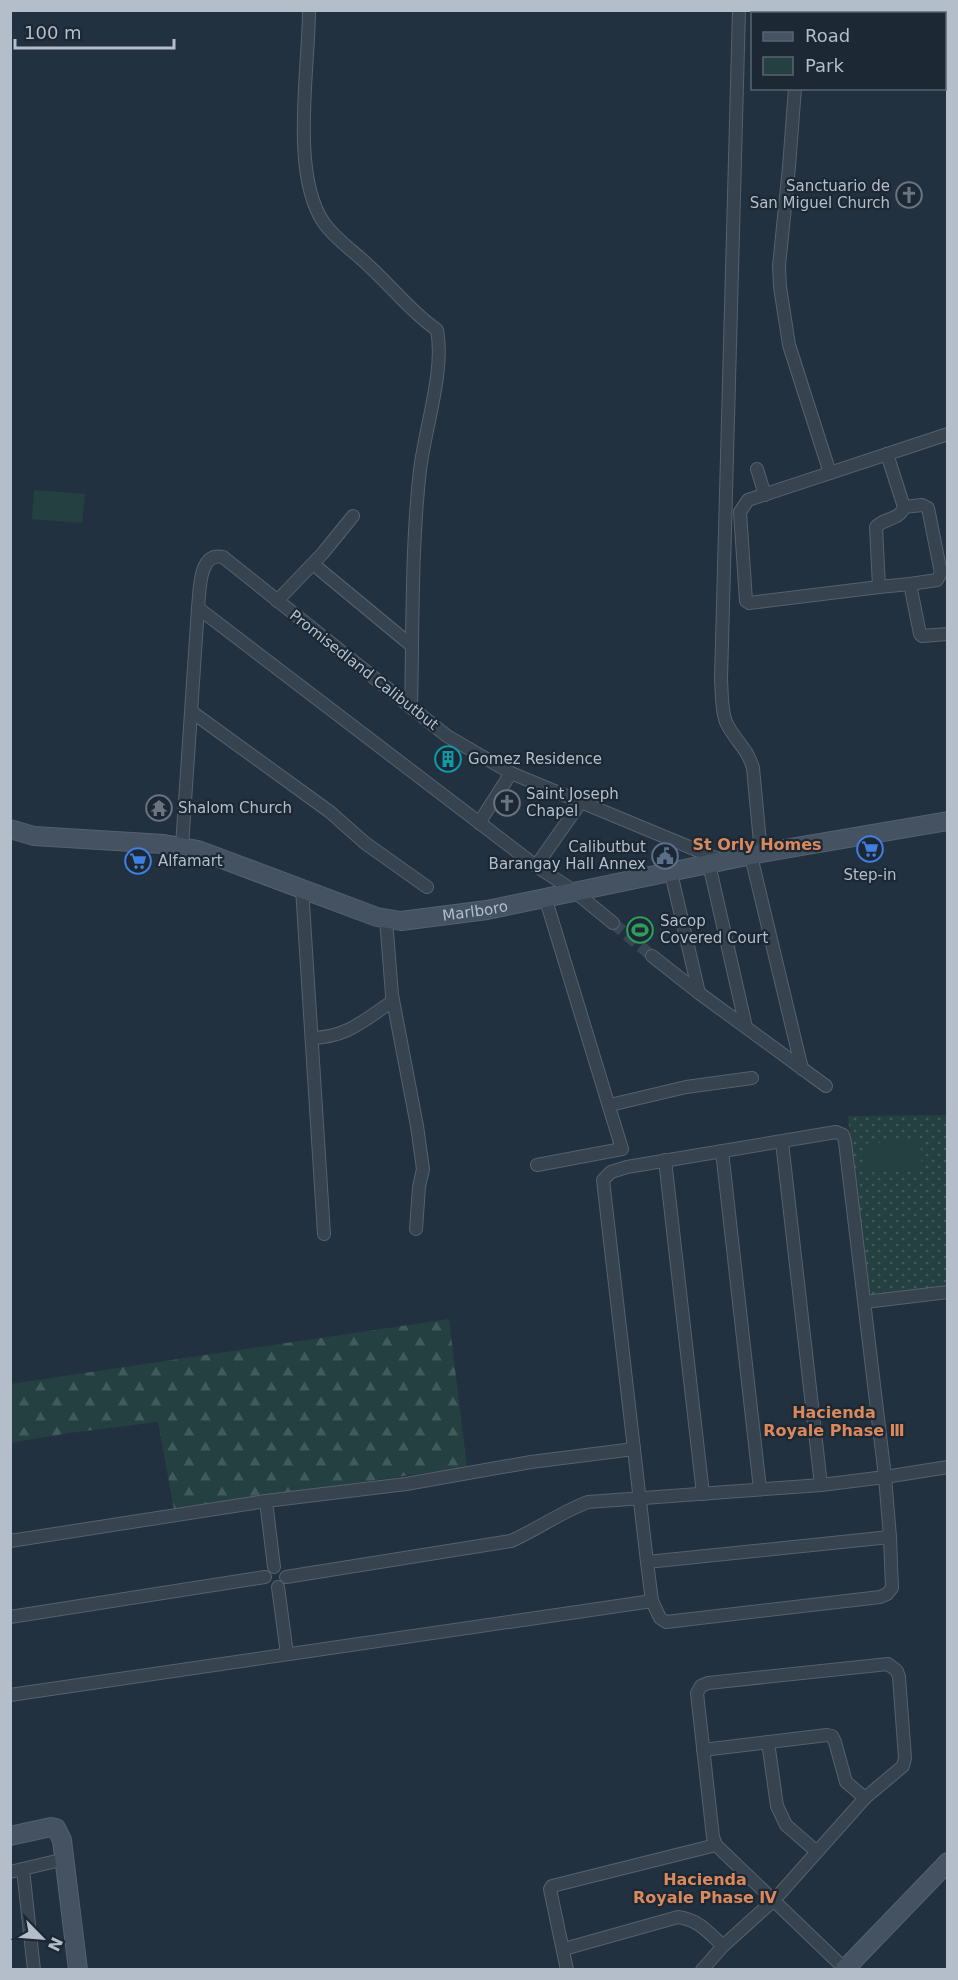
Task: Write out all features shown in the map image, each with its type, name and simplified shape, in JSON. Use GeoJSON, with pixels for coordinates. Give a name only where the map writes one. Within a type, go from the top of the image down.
{"type":"FeatureCollection","features":[{"type":"Feature","properties":{"kind":"street"},"geometry":{"type":"LineString","coordinates":[[309,10],[304,152],[309,190],[315,207],[332,232],[371,267],[417,316],[437,330],[439,340],[436,378],[420,470],[414,572],[411,708]]}},
{"type":"Feature","properties":{"kind":"street"},"geometry":{"type":"LineString","coordinates":[[739,10],[722,705],[726,721],[749,755],[753,768],[756,854],[802,1069]]}},
{"type":"Feature","properties":{"kind":"street"},"geometry":{"type":"LineString","coordinates":[[795,90],[779,266],[780,287],[789,345],[830,473]]}},
{"type":"Feature","properties":{"kind":"street"},"geometry":{"type":"LineString","coordinates":[[879,587],[876,527],[879,523],[898,516],[904,507],[922,505],[928,508],[941,573],[937,580],[749,603],[746,601],[740,512],[743,504],[748,500],[948,434]]}},
{"type":"Feature","properties":{"kind":"street"},"geometry":{"type":"LineString","coordinates":[[887,454],[904,507]]}},
{"type":"Feature","properties":{"kind":"street"},"geometry":{"type":"LineString","coordinates":[[757,469],[765,495]]}},
{"type":"Feature","properties":{"kind":"street"},"geometry":{"type":"LineString","coordinates":[[278,601],[353,516]]}},
{"type":"Feature","properties":{"kind":"street","name":"Promisedland Calibutbut"},"geometry":{"type":"LineString","coordinates":[[182,846],[202,572],[206,562],[218,555],[224,556],[447,736],[511,773],[716,863]]}},
{"type":"Feature","properties":{"kind":"street"},"geometry":{"type":"LineString","coordinates":[[313,564],[412,646]]}},
{"type":"Feature","properties":{"kind":"street"},"geometry":{"type":"LineString","coordinates":[[910,584],[920,634],[922,636],[948,634]]}},
{"type":"Feature","properties":{"kind":"street"},"geometry":{"type":"LineString","coordinates":[[198,608],[536,866],[574,891],[613,923]]}},
{"type":"Feature","properties":{"kind":"street"},"geometry":{"type":"LineString","coordinates":[[192,712],[330,812],[365,843],[427,887]]}},
{"type":"Feature","properties":{"kind":"street"},"geometry":{"type":"LineString","coordinates":[[479,823],[511,773]]}},
{"type":"Feature","properties":{"kind":"street"},"geometry":{"type":"LineString","coordinates":[[536,866],[581,802]]}},
{"type":"Feature","properties":{"kind":"street","name":"Marlboro"},"geometry":{"type":"LineString","coordinates":[[10,829],[34,836],[182,846],[211,854],[386,919],[402,921],[487,910],[756,854],[948,821]]}},
{"type":"Feature","properties":{"kind":"street"},"geometry":{"type":"LineString","coordinates":[[716,863],[746,1027]]}},
{"type":"Feature","properties":{"kind":"street"},"geometry":{"type":"LineString","coordinates":[[671,873],[699,993]]}},
{"type":"Feature","properties":{"kind":"street"},"geometry":{"type":"LineString","coordinates":[[302,888],[324,1234]]}},
{"type":"Feature","properties":{"kind":"street"},"geometry":{"type":"LineString","coordinates":[[537,1165],[622,1149],[544,897]]}},
{"type":"Feature","properties":{"kind":"street"},"geometry":{"type":"LineString","coordinates":[[386,919],[393,1001],[423,1169],[419,1187],[416,1229]]}},
{"type":"Feature","properties":{"kind":"street"},"geometry":{"type":"LineString","coordinates":[[652,956],[826,1086]]}},
{"type":"Feature","properties":{"kind":"street"},"geometry":{"type":"LineString","coordinates":[[312,1038],[327,1038],[348,1032],[393,1001]]}},
{"type":"Feature","properties":{"kind":"street"},"geometry":{"type":"LineString","coordinates":[[610,1105],[686,1087],[752,1078]]}},
{"type":"Feature","properties":{"kind":"street"},"geometry":{"type":"LineString","coordinates":[[836,1132],[843,1135],[885,1478],[891,1588],[887,1594],[880,1597],[666,1622],[660,1618],[652,1601],[603,1179],[611,1172],[722,1151],[782,1143],[836,1132]]}},
{"type":"Feature","properties":{"kind":"street"},"geometry":{"type":"LineString","coordinates":[[782,1143],[821,1485]]}},
{"type":"Feature","properties":{"kind":"street"},"geometry":{"type":"LineString","coordinates":[[722,1151],[760,1489]]}},
{"type":"Feature","properties":{"kind":"street"},"geometry":{"type":"LineString","coordinates":[[665,1160],[703,1494]]}},
{"type":"Feature","properties":{"kind":"street"},"geometry":{"type":"LineString","coordinates":[[865,1302],[948,1292]]}},
{"type":"Feature","properties":{"kind":"street"},"geometry":{"type":"LineString","coordinates":[[10,1541],[266,1501],[406,1484],[531,1462],[634,1449]]}},
{"type":"Feature","properties":{"kind":"street"},"geometry":{"type":"LineString","coordinates":[[287,1654],[282,1582],[282,1569],[274,1567],[268,1570],[265,1577],[269,1585],[282,1582],[511,1541],[536,1530],[572,1508],[588,1502],[821,1485],[885,1478],[948,1467]]}},
{"type":"Feature","properties":{"kind":"street"},"geometry":{"type":"LineString","coordinates":[[266,1501],[274,1567]]}},
{"type":"Feature","properties":{"kind":"street"},"geometry":{"type":"LineString","coordinates":[[647,1562],[890,1537]]}},
{"type":"Feature","properties":{"kind":"street"},"geometry":{"type":"LineString","coordinates":[[10,1617],[265,1577]]}},
{"type":"Feature","properties":{"kind":"street"},"geometry":{"type":"LineString","coordinates":[[10,1695],[652,1601]]}},
{"type":"Feature","properties":{"kind":"street"},"geometry":{"type":"LineString","coordinates":[[702,1970],[723,1947],[775,1899],[865,1798],[903,1766],[905,1758],[899,1677],[897,1671],[888,1664],[708,1683],[701,1686],[697,1693],[713,1837],[716,1845],[775,1899],[845,1969],[948,1862]]}},
{"type":"Feature","properties":{"kind":"street"},"geometry":{"type":"LineString","coordinates":[[703,1750],[827,1734],[832,1736],[836,1742],[846,1782],[865,1798]]}},
{"type":"Feature","properties":{"kind":"street"},"geometry":{"type":"LineString","coordinates":[[768,1742],[777,1806],[786,1825],[817,1852]]}},
{"type":"Feature","properties":{"kind":"street"},"geometry":{"type":"LineString","coordinates":[[10,1836],[45,1828],[56,1828],[62,1840],[65,1859],[78,1970]]}},
{"type":"Feature","properties":{"kind":"street"},"geometry":{"type":"LineString","coordinates":[[567,1970],[550,1889],[552,1886],[716,1845]]}},
{"type":"Feature","properties":{"kind":"street"},"geometry":{"type":"LineString","coordinates":[[10,1872],[65,1859]]}},
{"type":"Feature","properties":{"kind":"street"},"geometry":{"type":"LineString","coordinates":[[23,1869],[34,1970]]}},
{"type":"Feature","properties":{"kind":"street"},"geometry":{"type":"LineString","coordinates":[[564,1949],[678,1917],[696,1922],[723,1947]]}},
{"type":"Feature","properties":{"kind":"green space"},"geometry":{"type":"Polygon","coordinates":[[[34,490],[85,494],[82,523],[32,519],[34,490]]]}},
{"type":"Feature","properties":{"kind":"green space"},"geometry":{"type":"Polygon","coordinates":[[[947,1115],[947,1293],[866,1303],[848,1116],[947,1115]]]}},
{"type":"Feature","properties":{"kind":"green space"},"geometry":{"type":"Polygon","coordinates":[[[920,1139],[922,1168],[865,1173],[863,1144],[920,1139]]]}},
{"type":"Feature","properties":{"kind":"green space"},"geometry":{"type":"Polygon","coordinates":[[[449,1319],[467,1467],[174,1509],[158,1422],[11,1443],[10,1384],[449,1319]]]}},
{"type":"Feature","properties":{"kind":"tunnel"},"geometry":{"type":"LineString","coordinates":[[613,923],[652,956]]}},
{"type":"Feature","properties":{"kind":"place","name":"Sanctuario de San Miguel Church"},"geometry":{"type":"Point","coordinates":[909,195]}},
{"type":"Feature","properties":{"kind":"place","name":"Gomez Residence"},"geometry":{"type":"Point","coordinates":[448,759]}},
{"type":"Feature","properties":{"kind":"place","name":"Saint Joseph Chapel"},"geometry":{"type":"Point","coordinates":[507,803]}},
{"type":"Feature","properties":{"kind":"place","name":"Shalom Church"},"geometry":{"type":"Point","coordinates":[159,808]}},
{"type":"Feature","properties":{"kind":"place","name":"Step-in"},"geometry":{"type":"Point","coordinates":[870,849]}},
{"type":"Feature","properties":{"kind":"place","name":"Calibutbut Barangay Hall Annex"},"geometry":{"type":"Point","coordinates":[665,856]}},
{"type":"Feature","properties":{"kind":"place","name":"Alfamart"},"geometry":{"type":"Point","coordinates":[138,861]}},
{"type":"Feature","properties":{"kind":"place","name":"Sacop Covered Court"},"geometry":{"type":"Point","coordinates":[640,930]}},
{"type":"Feature","properties":{"kind":"district","name":"St Orly Homes"},"geometry":{"type":"Point","coordinates":[757,844]}},
{"type":"Feature","properties":{"kind":"district","name":"Hacienda Royale Phase Ⅲ"},"geometry":{"type":"Point","coordinates":[834,1421]}},
{"type":"Feature","properties":{"kind":"district","name":"Hacienda Royale Phase Ⅳ"},"geometry":{"type":"Point","coordinates":[705,1888]}}]}
